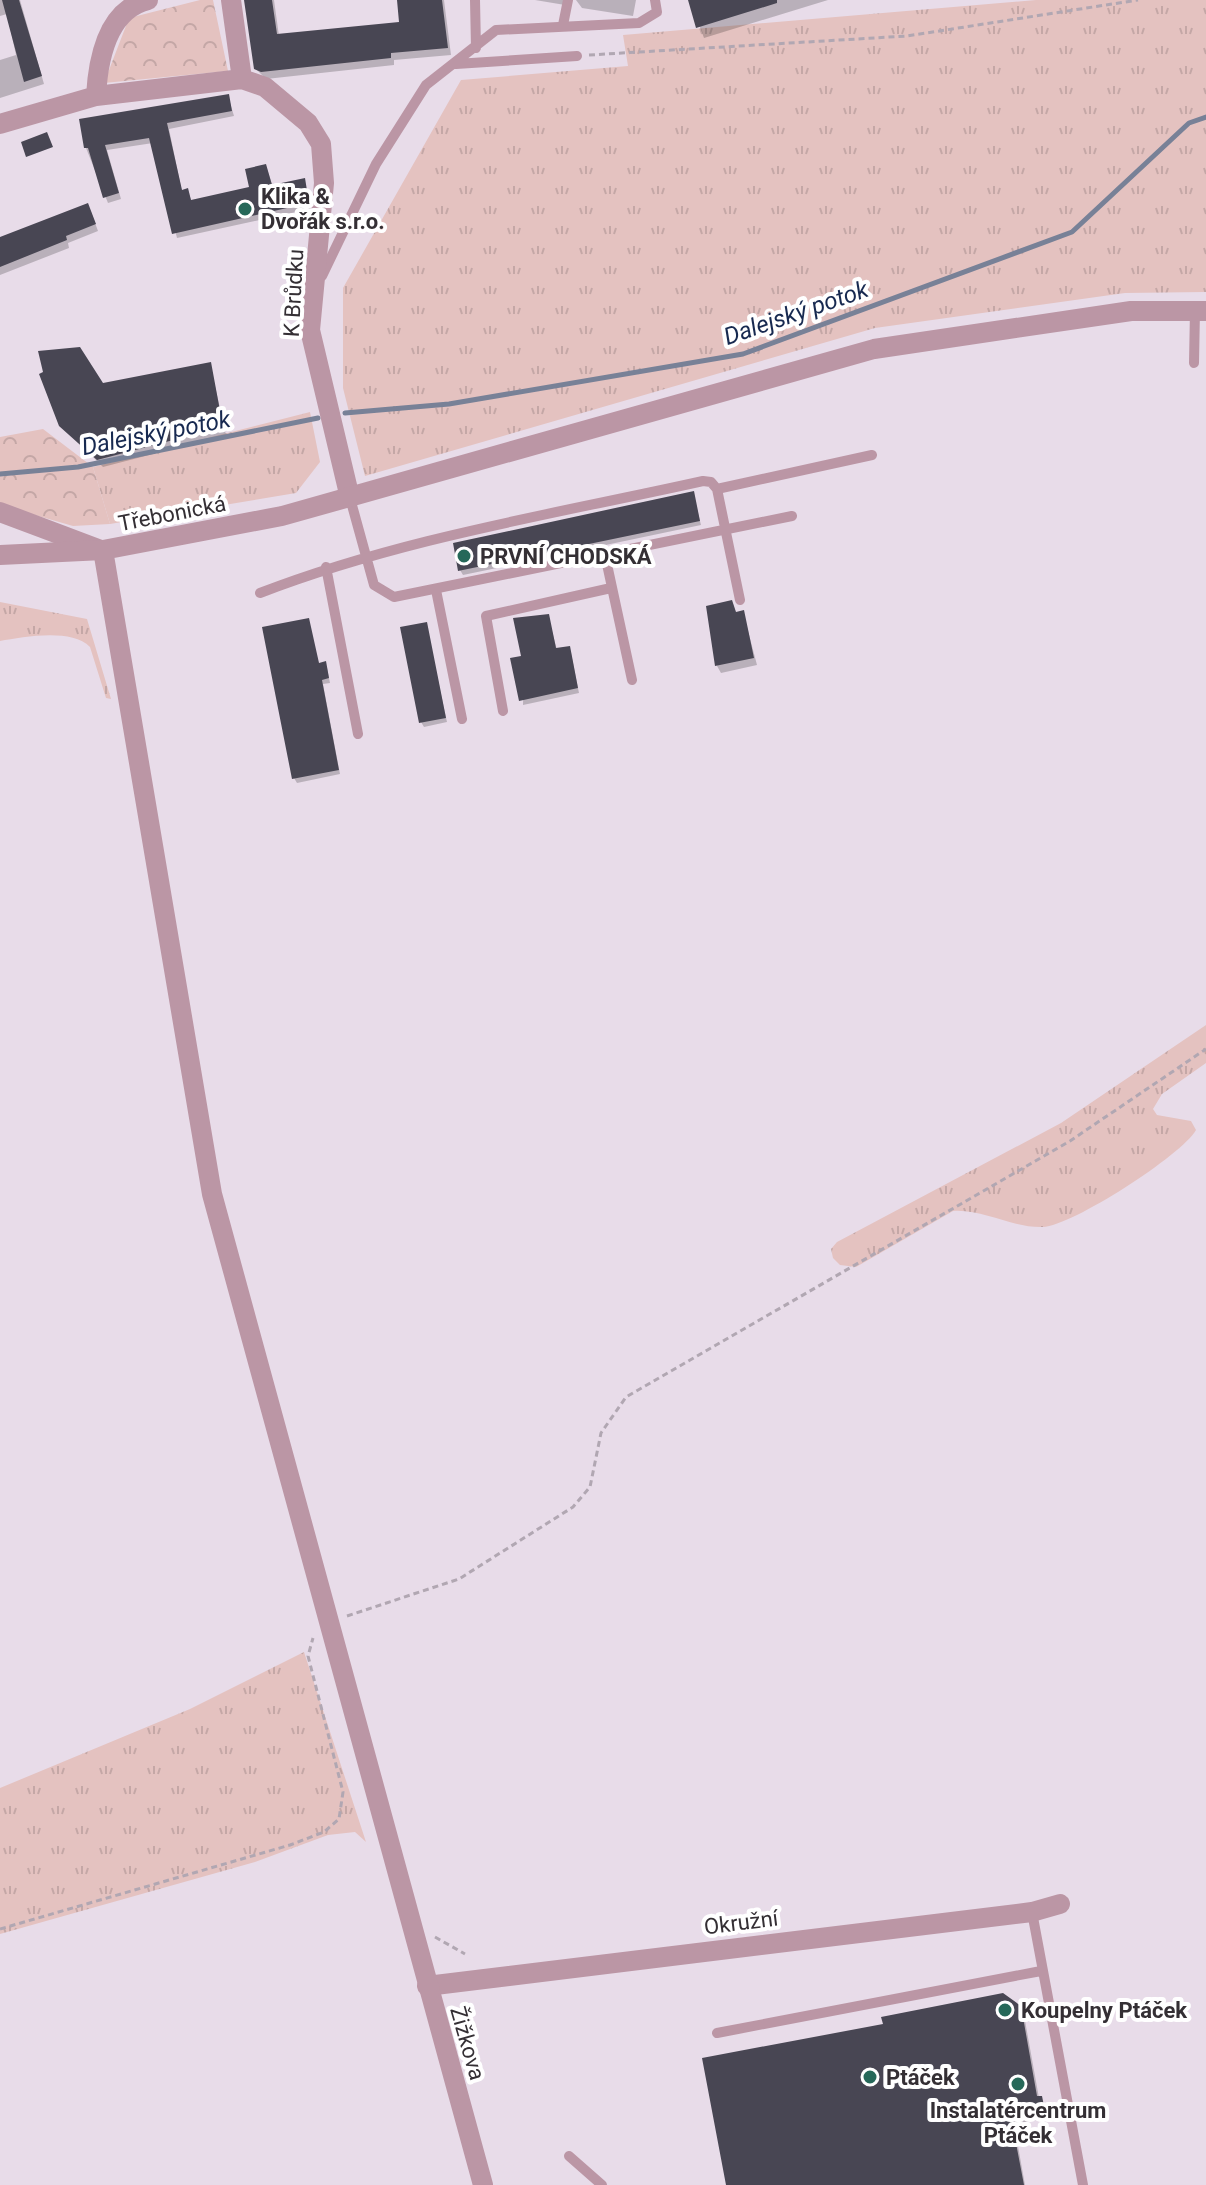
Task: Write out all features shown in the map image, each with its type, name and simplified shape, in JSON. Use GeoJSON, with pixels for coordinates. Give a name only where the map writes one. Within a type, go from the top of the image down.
{"type":"FeatureCollection","features":[{"type":"Feature","properties":{"kind":"street"},"geometry":{"type":"LineString","coordinates":[[96,96],[102,48],[129,8],[148,0]]}},
{"type":"Feature","properties":{"kind":"street"},"geometry":{"type":"LineString","coordinates":[[0,124],[96,96],[242,79],[231,0]]}},
{"type":"Feature","properties":{"kind":"street","name":"K Brůdku"},"geometry":{"type":"LineString","coordinates":[[242,79],[265,87],[308,123],[321,144],[324,183],[310,330],[350,498]]}},
{"type":"Feature","properties":{"kind":"street","name":"Třebonická"},"geometry":{"type":"LineString","coordinates":[[0,555],[103,550],[216,530],[350,498],[874,349],[1131,311],[1201,310]]}},
{"type":"Feature","properties":{"kind":"street"},"geometry":{"type":"LineString","coordinates":[[0,512],[103,550]]}},
{"type":"Feature","properties":{"kind":"street","name":"Žižkova"},"geometry":{"type":"LineString","coordinates":[[103,550],[212,1194],[483,2185]]}},
{"type":"Feature","properties":{"kind":"street","name":"Okružní"},"geometry":{"type":"LineString","coordinates":[[427,1986],[1032,1912],[1060,1904]]}},
{"type":"Feature","properties":{"kind":"lane"},"geometry":{"type":"LineString","coordinates":[[475,0],[476,48]]}},
{"type":"Feature","properties":{"kind":"lane"},"geometry":{"type":"LineString","coordinates":[[563,25],[568,0]]}},
{"type":"Feature","properties":{"kind":"lane"},"geometry":{"type":"LineString","coordinates":[[316,289],[376,164],[426,85],[496,30],[639,23],[657,12],[655,0]]}},
{"type":"Feature","properties":{"kind":"lane"},"geometry":{"type":"LineString","coordinates":[[454,64],[577,56]]}},
{"type":"Feature","properties":{"kind":"lane"},"geometry":{"type":"LineString","coordinates":[[1194,363],[1201,310]]}},
{"type":"Feature","properties":{"kind":"lane"},"geometry":{"type":"LineString","coordinates":[[717,489],[872,455]]}},
{"type":"Feature","properties":{"kind":"lane"},"geometry":{"type":"LineString","coordinates":[[260,593],[326,567],[703,481],[711,482],[717,489],[740,600]]}},
{"type":"Feature","properties":{"kind":"lane"},"geometry":{"type":"LineString","coordinates":[[350,498],[374,585],[385,594],[405,597],[792,516]]}},
{"type":"Feature","properties":{"kind":"lane"},"geometry":{"type":"LineString","coordinates":[[605,555],[632,680]]}},
{"type":"Feature","properties":{"kind":"lane"},"geometry":{"type":"LineString","coordinates":[[326,567],[358,734]]}},
{"type":"Feature","properties":{"kind":"lane"},"geometry":{"type":"LineString","coordinates":[[503,711],[486,616],[611,588]]}},
{"type":"Feature","properties":{"kind":"lane"},"geometry":{"type":"LineString","coordinates":[[436,590],[462,719]]}},
{"type":"Feature","properties":{"kind":"lane"},"geometry":{"type":"LineString","coordinates":[[1032,1912],[1083,2185]]}},
{"type":"Feature","properties":{"kind":"lane"},"geometry":{"type":"LineString","coordinates":[[717,2033],[1041,1971]]}},
{"type":"Feature","properties":{"kind":"lane"},"geometry":{"type":"LineString","coordinates":[[569,2156],[602,2185]]}},
{"type":"Feature","properties":{"kind":"path"},"geometry":{"type":"LineString","coordinates":[[577,56],[907,36],[1138,0]]}},
{"type":"Feature","properties":{"kind":"path"},"geometry":{"type":"LineString","coordinates":[[0,1929],[290,1845],[324,1832],[339,1819],[343,1792],[308,1656],[315,1631],[327,1623],[459,1579],[573,1507],[590,1487],[601,1433],[626,1397],[1070,1141],[1206,1049]]}},
{"type":"Feature","properties":{"kind":"path"},"geometry":{"type":"LineString","coordinates":[[435,1937],[465,1954]]}},
{"type":"Feature","properties":{"kind":"green space"},"geometry":{"type":"Polygon","coordinates":[[[200,0],[213,0],[228,71],[104,83],[129,18],[200,0]]]}},
{"type":"Feature","properties":{"kind":"green space"},"geometry":{"type":"Polygon","coordinates":[[[1036,0],[1206,0],[1206,292],[1125,293],[875,328],[365,476],[343,388],[343,288],[461,80],[628,66],[623,35],[1036,0]]]}},
{"type":"Feature","properties":{"kind":"green space"},"geometry":{"type":"Polygon","coordinates":[[[310,412],[320,462],[296,493],[110,524],[93,467],[310,412]]]}},
{"type":"Feature","properties":{"kind":"green space"},"geometry":{"type":"Polygon","coordinates":[[[43,429],[93,467],[110,524],[73,526],[14,509],[0,517],[0,437],[43,429]]]}},
{"type":"Feature","properties":{"kind":"green space"},"geometry":{"type":"Polygon","coordinates":[[[0,602],[87,619],[111,699],[106,698],[90,647],[82,641],[47,635],[0,641],[0,602]]]}},
{"type":"Feature","properties":{"kind":"green space"},"geometry":{"type":"Polygon","coordinates":[[[1206,1025],[1206,1063],[1162,1094],[1153,1109],[1157,1115],[1191,1121],[1196,1130],[1170,1156],[1125,1188],[1057,1224],[1031,1227],[975,1213],[953,1211],[856,1267],[840,1265],[833,1258],[831,1249],[837,1242],[1061,1123],[1206,1025]]]}},
{"type":"Feature","properties":{"kind":"green space"},"geometry":{"type":"Polygon","coordinates":[[[304,1652],[366,1842],[355,1832],[328,1835],[255,1862],[0,1934],[0,1788],[190,1709],[304,1652]]]}},
{"type":"Feature","properties":{"kind":"building"},"geometry":{"type":"Polygon","coordinates":[[[2,0],[19,0],[42,76],[24,82],[2,0]]]}},
{"type":"Feature","properties":{"kind":"building"},"geometry":{"type":"Polygon","coordinates":[[[244,0],[272,0],[277,34],[399,22],[397,0],[442,0],[448,48],[391,53],[391,58],[261,72],[254,69],[244,0]]]}},
{"type":"Feature","properties":{"kind":"building"},"geometry":{"type":"Polygon","coordinates":[[[688,0],[777,0],[777,3],[696,28],[688,0]]]}},
{"type":"Feature","properties":{"kind":"building"},"geometry":{"type":"Polygon","coordinates":[[[229,94],[232,111],[167,123],[182,190],[188,188],[191,200],[249,187],[245,169],[266,164],[272,185],[305,178],[309,203],[172,234],[149,138],[105,145],[119,193],[103,198],[88,148],[84,148],[79,119],[229,94]]]}},
{"type":"Feature","properties":{"kind":"building"},"geometry":{"type":"Polygon","coordinates":[[[47,132],[53,147],[26,157],[21,142],[47,132]]]}},
{"type":"Feature","properties":{"kind":"building"},"geometry":{"type":"Polygon","coordinates":[[[88,203],[96,224],[66,236],[67,240],[0,267],[0,237],[88,203]]]}},
{"type":"Feature","properties":{"kind":"building"},"geometry":{"type":"Polygon","coordinates":[[[80,347],[103,383],[211,362],[223,427],[97,460],[59,426],[39,374],[43,372],[38,351],[80,347]]]}},
{"type":"Feature","properties":{"kind":"building"},"geometry":{"type":"Polygon","coordinates":[[[694,491],[700,521],[458,571],[453,543],[694,491]]]}},
{"type":"Feature","properties":{"kind":"building"},"geometry":{"type":"Polygon","coordinates":[[[732,600],[736,612],[744,610],[754,658],[715,666],[706,606],[732,600]]]}},
{"type":"Feature","properties":{"kind":"building"},"geometry":{"type":"Polygon","coordinates":[[[549,614],[556,648],[570,646],[578,688],[519,701],[510,658],[521,656],[513,618],[549,614]]]}},
{"type":"Feature","properties":{"kind":"building"},"geometry":{"type":"Polygon","coordinates":[[[309,618],[319,663],[326,661],[329,678],[322,680],[339,770],[292,779],[262,627],[309,618]]]}},
{"type":"Feature","properties":{"kind":"building"},"geometry":{"type":"Polygon","coordinates":[[[427,622],[446,718],[419,723],[400,627],[427,622]]]}},
{"type":"Feature","properties":{"kind":"building","name":"Ptáček"},"geometry":{"type":"Polygon","coordinates":[[[1003,1993],[1021,2006],[1037,2096],[1042,2096],[1045,2111],[1011,2117],[1024,2185],[726,2185],[702,2058],[883,2024],[881,2017],[1003,1993]]]}},
{"type":"Feature","properties":{"kind":"waterway","name":"Dalejský potok"},"geometry":{"type":"LineString","coordinates":[[345,413],[449,404],[743,354],[1072,232],[1189,123],[1206,117]]}},
{"type":"Feature","properties":{"kind":"waterway","name":"Dalejský potok"},"geometry":{"type":"LineString","coordinates":[[0,474],[78,467],[318,418]]}},
{"type":"Feature","properties":{"kind":"place","name":"Klika & Dvořák s.r.o."},"geometry":{"type":"Point","coordinates":[245,209]}},
{"type":"Feature","properties":{"kind":"place","name":"PRVNÍ CHODSKÁ"},"geometry":{"type":"Point","coordinates":[464,556]}},
{"type":"Feature","properties":{"kind":"place","name":"Koupelny Ptáček"},"geometry":{"type":"Point","coordinates":[1005,2010]}},
{"type":"Feature","properties":{"kind":"place","name":"Ptáček"},"geometry":{"type":"Point","coordinates":[870,2077]}},
{"type":"Feature","properties":{"kind":"place","name":"Instalatércentrum Ptáček"},"geometry":{"type":"Point","coordinates":[1018,2084]}}]}
